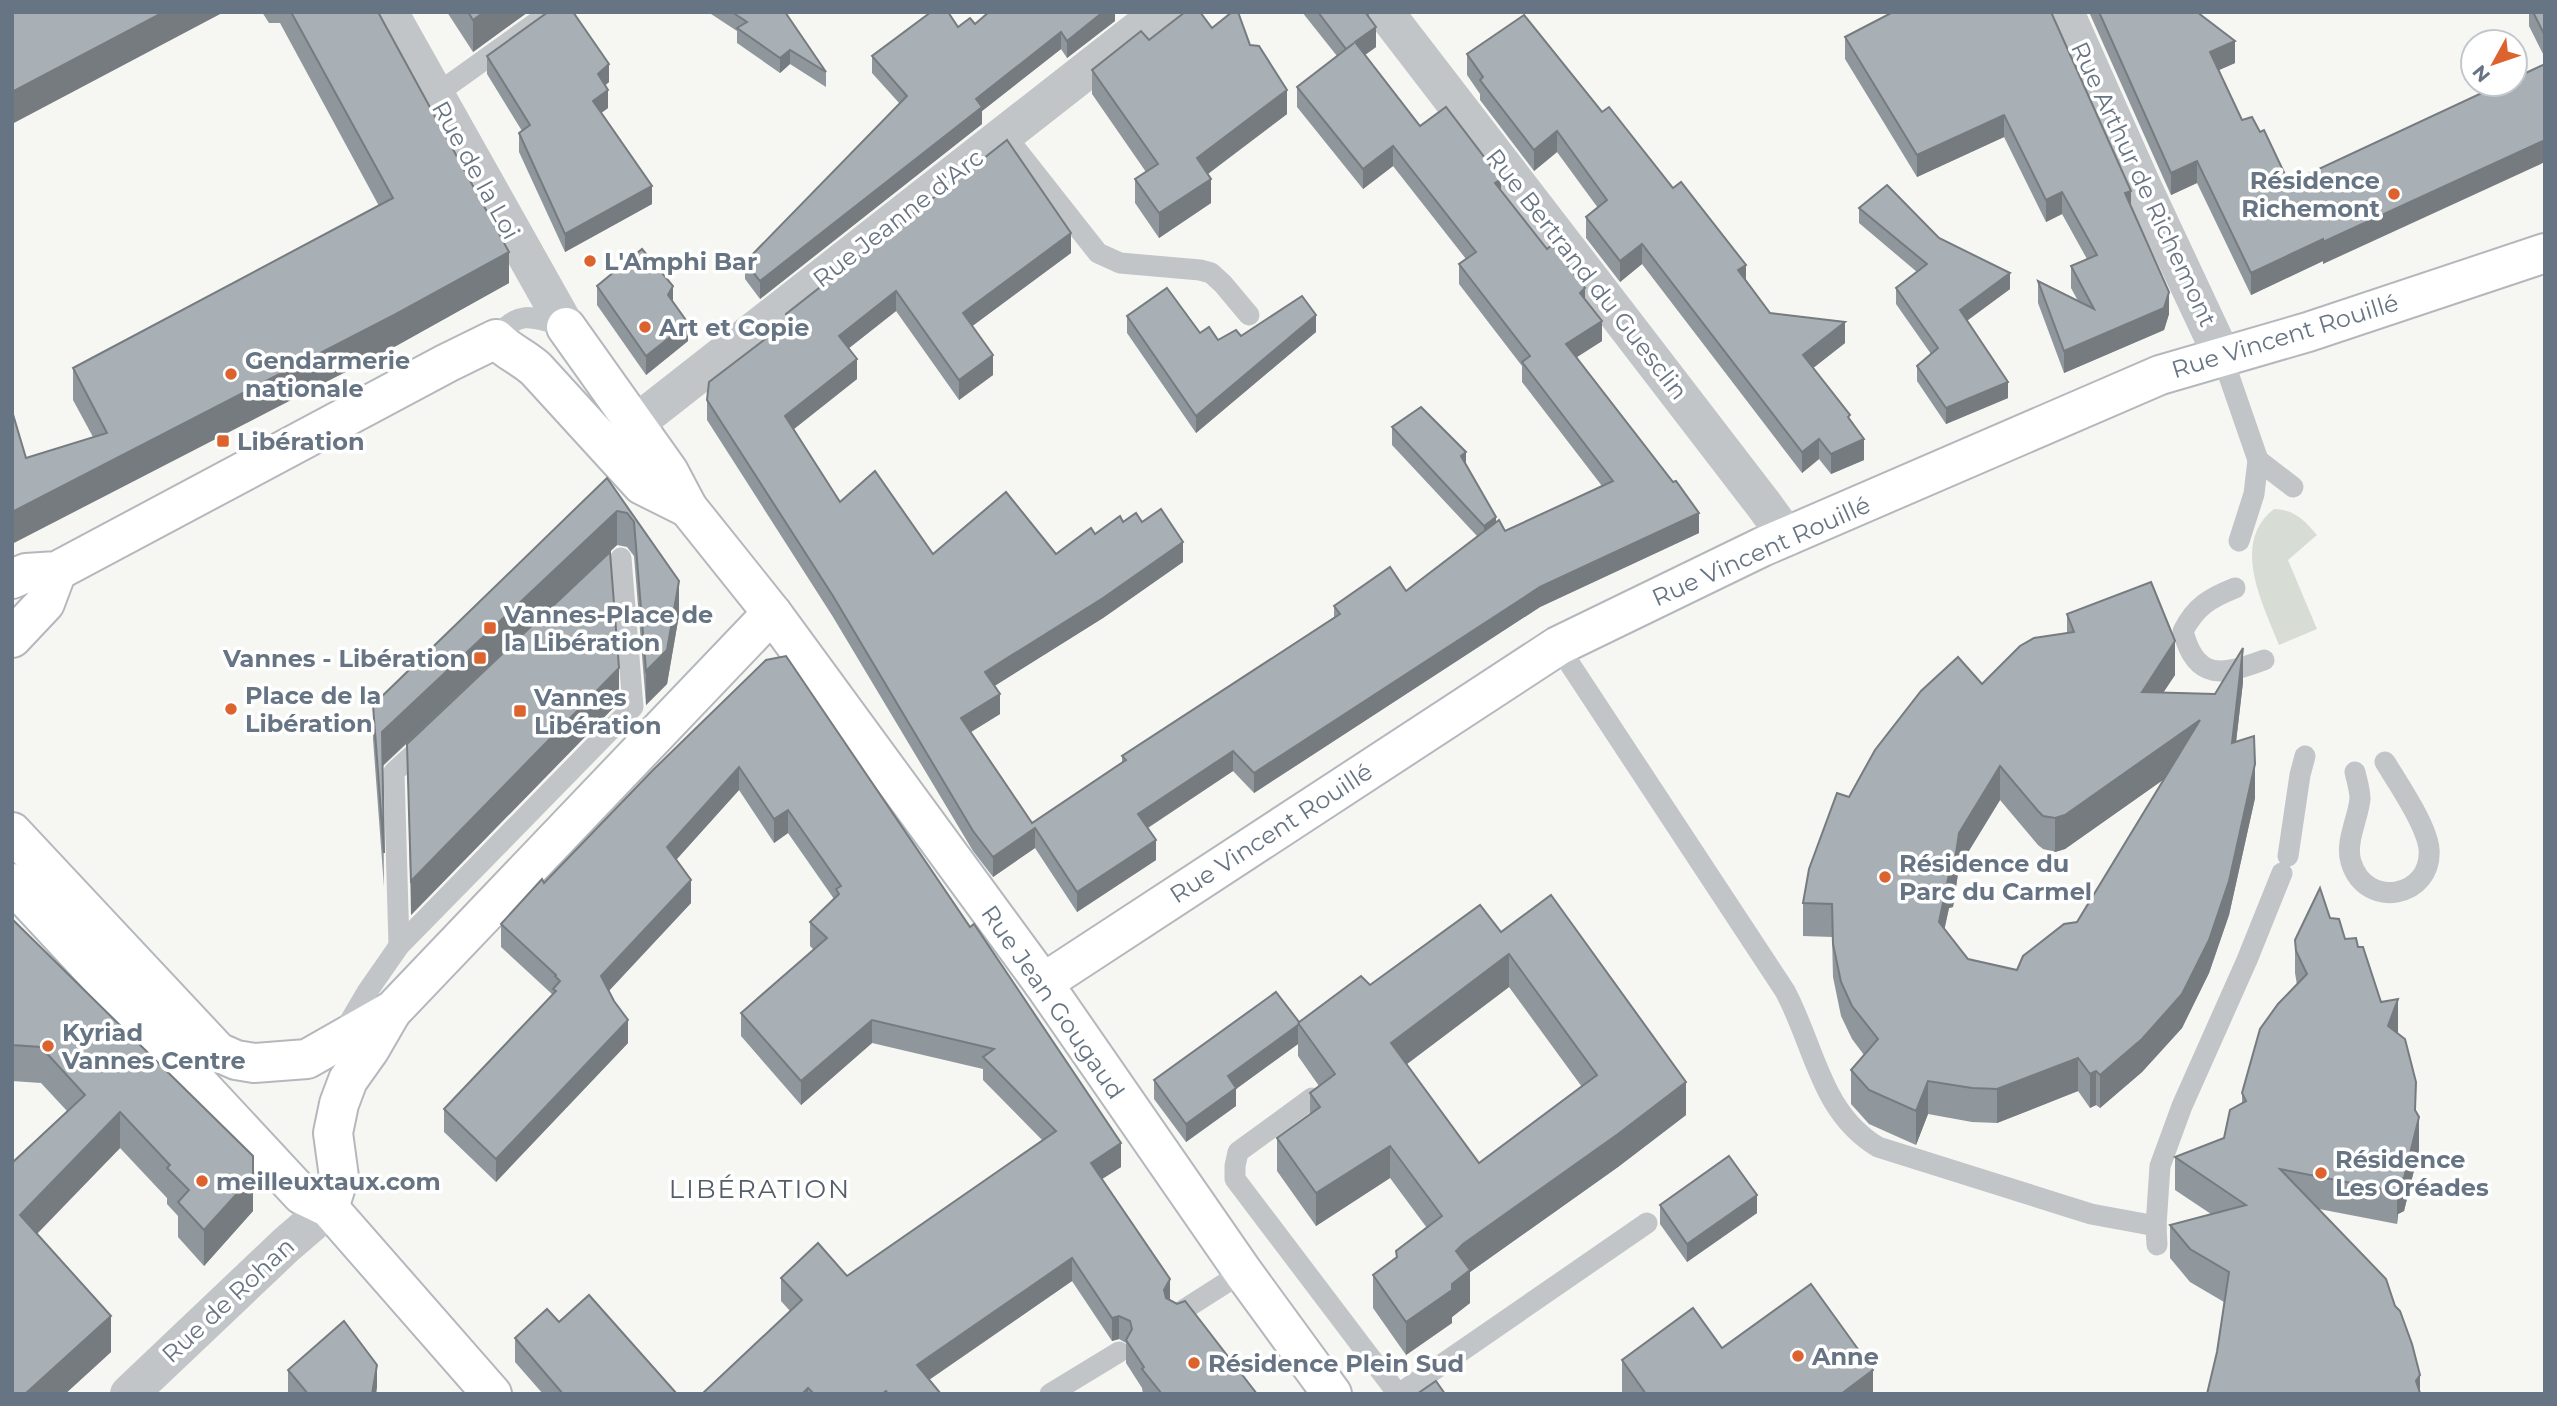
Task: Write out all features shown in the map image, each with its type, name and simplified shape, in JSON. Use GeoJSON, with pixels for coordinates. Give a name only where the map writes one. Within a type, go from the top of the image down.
{"type":"FeatureCollection","features":[{"type":"Feature","properties":{"kind":"main road","name":"Rue Vincent Rouillé"},"geometry":{"type":"LineString","coordinates":[[1042,983],[1558,646],[1762,547],[2160,374],[2308,332],[2545,253]]}},
{"type":"Feature","properties":{"kind":"main road"},"geometry":{"type":"LineString","coordinates":[[328,1208],[339,1177],[333,1133],[339,1104],[348,1080],[393,1010],[772,613],[688,508],[669,472],[566,327]]}},
{"type":"Feature","properties":{"kind":"main road"},"geometry":{"type":"LineString","coordinates":[[12,579],[26,573],[57,571],[447,363],[496,340],[507,351],[523,356],[642,485],[688,508]]}},
{"type":"Feature","properties":{"kind":"main road"},"geometry":{"type":"LineString","coordinates":[[12,638],[45,603],[57,571]]}},
{"type":"Feature","properties":{"kind":"main road","name":"Rue Jean Gougaud"},"geometry":{"type":"LineString","coordinates":[[772,613],[1042,983],[1243,1272],[1332,1394]]}},
{"type":"Feature","properties":{"kind":"main road"},"geometry":{"type":"LineString","coordinates":[[12,832],[218,1052],[236,1060],[274,1063],[307,1059],[393,1010]]}},
{"type":"Feature","properties":{"kind":"main road"},"geometry":{"type":"LineString","coordinates":[[12,883],[302,1195],[328,1208],[492,1394]]}},
{"type":"Feature","properties":{"kind":"street","name":"Rue de la Loi"},"geometry":{"type":"LineString","coordinates":[[389,12],[566,327]]}},
{"type":"Feature","properties":{"kind":"street","name":"Rue Jeanne d'Arc"},"geometry":{"type":"LineString","coordinates":[[635,424],[1161,12]]}},
{"type":"Feature","properties":{"kind":"street","name":"Rue Bertrand du Guesclin"},"geometry":{"type":"LineString","coordinates":[[1385,12],[1787,537]]}},
{"type":"Feature","properties":{"kind":"street","name":"Rue Arthur de Richemont"},"geometry":{"type":"LineString","coordinates":[[2065,12],[2222,356]]}},
{"type":"Feature","properties":{"kind":"street","name":"Rue de Rohan"},"geometry":{"type":"LineString","coordinates":[[129,1394],[328,1208]]}},
{"type":"Feature","properties":{"kind":"lane"},"geometry":{"type":"LineString","coordinates":[[435,95],[551,12]]}},
{"type":"Feature","properties":{"kind":"lane"},"geometry":{"type":"LineString","coordinates":[[1005,135],[1097,253],[1120,263],[1211,273],[1249,315]]}},
{"type":"Feature","properties":{"kind":"lane"},"geometry":{"type":"LineString","coordinates":[[496,340],[505,325],[521,318],[541,319],[566,327]]}},
{"type":"Feature","properties":{"kind":"lane"},"geometry":{"type":"LineString","coordinates":[[2222,356],[2258,460],[2254,494],[2239,541]]}},
{"type":"Feature","properties":{"kind":"lane"},"geometry":{"type":"LineString","coordinates":[[2258,460],[2293,487]]}},
{"type":"Feature","properties":{"kind":"lane"},"geometry":{"type":"LineString","coordinates":[[339,1041],[367,992],[399,946],[633,707],[621,558],[604,575]]}},
{"type":"Feature","properties":{"kind":"lane"},"geometry":{"type":"LineString","coordinates":[[2235,588],[2215,596],[2193,612],[2183,631],[2188,651],[2199,664],[2212,670],[2226,671],[2264,660]]}},
{"type":"Feature","properties":{"kind":"lane"},"geometry":{"type":"LineString","coordinates":[[1558,646],[1785,991],[1797,1015],[1817,1070],[1840,1115],[1860,1136],[1878,1147],[2157,1236],[2160,1166],[2182,1106],[2247,960],[2285,865],[2305,756]]}},
{"type":"Feature","properties":{"kind":"lane"},"geometry":{"type":"LineString","coordinates":[[399,946],[394,772],[444,724]]}},
{"type":"Feature","properties":{"kind":"lane"},"geometry":{"type":"LineString","coordinates":[[2355,772],[2360,795],[2350,843],[2351,861],[2359,878],[2373,890],[2400,892],[2414,885],[2425,868],[2429,849],[2409,801],[2385,762]]}},
{"type":"Feature","properties":{"kind":"lane"},"geometry":{"type":"LineString","coordinates":[[1312,1098],[1238,1152],[1236,1179],[1398,1394],[1647,1223]]}},
{"type":"Feature","properties":{"kind":"lane"},"geometry":{"type":"LineString","coordinates":[[1178,1314],[1243,1272]]}},
{"type":"Feature","properties":{"kind":"lane"},"geometry":{"type":"LineString","coordinates":[[1051,1394],[1119,1352]]}},
{"type":"Feature","properties":{"kind":"shaded area"},"geometry":{"type":"Polygon","coordinates":[[[2274,509],[2288,511],[2298,517],[2317,535],[2288,560],[2317,629],[2279,645],[2259,593],[2252,556],[2254,539],[2261,523],[2274,509]]]}},
{"type":"Feature","properties":{"kind":"building"},"geometry":{"type":"Polygon","coordinates":[[[12,12],[164,12],[12,92],[12,12]]]}},
{"type":"Feature","properties":{"kind":"building"},"geometry":{"type":"Polygon","coordinates":[[[291,12],[378,12],[509,252],[396,314],[12,512],[12,411],[26,458],[107,433],[73,368],[393,198],[291,12]]]}},
{"type":"Feature","properties":{"kind":"building"},"geometry":{"type":"Polygon","coordinates":[[[468,12],[484,12],[473,20],[468,12]]]}},
{"type":"Feature","properties":{"kind":"building"},"geometry":{"type":"Polygon","coordinates":[[[548,12],[573,12],[609,64],[598,74],[608,90],[593,101],[652,186],[565,234],[519,133],[530,125],[487,56],[548,12]]]}},
{"type":"Feature","properties":{"kind":"building"},"geometry":{"type":"Polygon","coordinates":[[[732,12],[785,12],[826,72],[790,50],[780,58],[737,28],[747,22],[732,12]]]}},
{"type":"Feature","properties":{"kind":"building"},"geometry":{"type":"Polygon","coordinates":[[[931,12],[948,12],[958,27],[970,18],[975,24],[989,12],[1103,12],[1067,41],[1061,32],[976,99],[982,107],[760,281],[745,262],[907,96],[872,56],[931,12]]]}},
{"type":"Feature","properties":{"kind":"building"},"geometry":{"type":"Polygon","coordinates":[[[1185,12],[1200,12],[1212,28],[1232,12],[1238,12],[1250,45],[1259,46],[1287,90],[1197,158],[1211,179],[1159,213],[1135,179],[1158,164],[1092,70],[1141,31],[1149,40],[1185,12]]]}},
{"type":"Feature","properties":{"kind":"building"},"geometry":{"type":"Polygon","coordinates":[[[1318,12],[1365,12],[1376,27],[1355,42],[1420,126],[1446,107],[1501,179],[1495,183],[1547,249],[1552,245],[1585,288],[1580,293],[1602,321],[1566,344],[1699,513],[1540,587],[1254,773],[1233,751],[1138,814],[1156,840],[1077,892],[1035,828],[993,857],[973,831],[833,596],[707,400],[709,382],[790,320],[786,314],[1007,140],[1071,233],[963,313],[993,355],[959,380],[896,291],[839,336],[857,359],[785,416],[840,502],[875,471],[933,554],[1006,492],[1056,554],[1091,528],[1095,534],[1120,516],[1123,522],[1136,513],[1142,522],[1161,509],[1183,542],[1103,598],[985,672],[1000,694],[961,718],[1032,823],[1126,760],[1122,756],[1340,614],[1334,606],[1390,567],[1406,591],[1499,520],[1505,531],[1613,481],[1522,362],[1530,356],[1459,264],[1476,252],[1393,146],[1363,169],[1297,87],[1354,43],[1346,49],[1318,12]]]}},
{"type":"Feature","properties":{"kind":"building"},"geometry":{"type":"Polygon","coordinates":[[[1893,12],[2051,12],[2131,191],[2125,193],[2169,292],[2164,308],[2064,351],[2038,281],[2094,309],[2071,266],[2097,255],[2062,192],[2046,200],[2004,115],[1917,155],[1845,37],[1893,12]]]}},
{"type":"Feature","properties":{"kind":"building"},"geometry":{"type":"Polygon","coordinates":[[[2099,12],[2197,12],[2235,41],[2210,52],[2242,120],[2252,117],[2260,132],[2264,130],[2289,183],[2471,98],[2529,98],[2529,71],[2545,64],[2545,140],[2251,273],[2197,161],[2171,173],[2099,12]]]}},
{"type":"Feature","properties":{"kind":"building"},"geometry":{"type":"Polygon","coordinates":[[[2533,12],[2545,12],[2545,36],[2533,12]]]}},
{"type":"Feature","properties":{"kind":"building"},"geometry":{"type":"Polygon","coordinates":[[[1524,15],[1602,112],[1609,107],[1673,188],[1681,182],[1746,265],[1738,270],[1770,313],[1845,322],[1803,355],[1850,415],[1848,417],[1864,439],[1831,454],[1819,439],[1802,452],[1642,244],[1620,261],[1586,217],[1607,200],[1557,131],[1534,150],[1480,80],[1483,77],[1467,54],[1524,15]]]}},
{"type":"Feature","properties":{"kind":"building"},"geometry":{"type":"Polygon","coordinates":[[[1887,185],[1939,238],[2010,273],[1960,310],[2008,382],[1946,408],[1917,366],[1938,348],[1896,288],[1927,264],[1859,208],[1887,185]]]}},
{"type":"Feature","properties":{"kind":"building","name":"Art et Copie"},"geometry":{"type":"Polygon","coordinates":[[[642,249],[673,286],[668,295],[688,323],[646,356],[597,286],[642,249]]]}},
{"type":"Feature","properties":{"kind":"building"},"geometry":{"type":"Polygon","coordinates":[[[1167,288],[1200,333],[1209,327],[1218,340],[1236,330],[1241,336],[1302,296],[1316,315],[1196,416],[1127,316],[1167,288]]]}},
{"type":"Feature","properties":{"kind":"building"},"geometry":{"type":"Polygon","coordinates":[[[1421,407],[1466,452],[1461,456],[1496,517],[1484,526],[1392,427],[1421,407]]]}},
{"type":"Feature","properties":{"kind":"building"},"geometry":{"type":"Polygon","coordinates":[[[607,478],[679,581],[667,650],[646,671],[634,522],[627,513],[617,511],[382,732],[384,853],[373,705],[607,478]]]}},
{"type":"Feature","properties":{"kind":"building"},"geometry":{"type":"Polygon","coordinates":[[[610,552],[619,668],[411,881],[407,744],[610,552]]]}},
{"type":"Feature","properties":{"kind":"building","name":"Résidence du Parc du Carmel"},"geometry":{"type":"Polygon","coordinates":[[[2151,582],[2175,641],[2142,692],[2215,694],[2243,648],[2232,743],[2254,736],[2255,764],[2229,881],[2209,940],[2182,994],[2142,1039],[2100,1075],[2096,1071],[2090,1074],[2078,1058],[1997,1089],[1928,1081],[1916,1111],[1869,1090],[1851,1070],[1878,1039],[1852,1006],[1841,982],[1833,944],[1832,904],[1803,903],[1809,869],[1837,793],[1849,797],[1875,750],[1921,691],[1958,657],[1982,684],[2020,646],[2034,638],[2074,632],[2067,614],[2151,582]],[[2200,720],[2065,815],[2055,818],[2043,816],[2000,766],[1959,833],[1953,873],[1949,874],[1939,922],[1968,959],[2017,970],[2023,956],[2064,924],[2077,922],[2200,720]]]}},
{"type":"Feature","properties":{"kind":"building"},"geometry":{"type":"Polygon","coordinates":[[[786,656],[970,927],[974,924],[1121,1143],[1091,1163],[1170,1279],[1164,1290],[1166,1298],[1177,1304],[1185,1301],[1257,1394],[1162,1394],[1142,1369],[1144,1367],[1126,1340],[1132,1329],[1130,1321],[1119,1316],[1112,1318],[1072,1258],[917,1365],[941,1394],[888,1394],[886,1391],[882,1394],[814,1394],[808,1388],[802,1394],[702,1394],[802,1300],[781,1278],[818,1243],[847,1276],[1056,1131],[983,1057],[994,1049],[872,1020],[801,1081],[741,1013],[827,938],[810,922],[839,894],[836,889],[841,886],[788,810],[774,819],[739,767],[667,847],[691,880],[601,976],[628,1020],[496,1159],[444,1109],[556,991],[553,989],[560,981],[501,924],[542,879],[544,883],[653,770],[766,660],[786,656]]]}},
{"type":"Feature","properties":{"kind":"building","name":"Résidence Les Oréades"},"geometry":{"type":"Polygon","coordinates":[[[2320,888],[2330,918],[2339,919],[2345,939],[2356,938],[2358,947],[2363,947],[2381,1002],[2398,999],[2388,1026],[2405,1039],[2416,1082],[2415,1110],[2419,1117],[2404,1178],[2398,1181],[2397,1192],[2280,1169],[2386,1279],[2412,1344],[2420,1375],[2416,1381],[2420,1393],[2207,1394],[2217,1352],[2229,1272],[2190,1249],[2170,1225],[2246,1205],[2175,1157],[2224,1138],[2230,1110],[2246,1101],[2242,1093],[2260,1029],[2278,1004],[2307,974],[2296,951],[2295,940],[2320,888]]]}},
{"type":"Feature","properties":{"kind":"building"},"geometry":{"type":"Polygon","coordinates":[[[1551,895],[1686,1082],[1618,1134],[1463,1244],[1456,1251],[1470,1270],[1452,1284],[1452,1290],[1406,1322],[1373,1275],[1397,1257],[1396,1251],[1442,1216],[1390,1146],[1316,1193],[1277,1138],[1320,1107],[1310,1093],[1335,1074],[1298,1023],[1361,976],[1370,985],[1480,905],[1501,932],[1551,895]],[[1509,954],[1391,1043],[1479,1163],[1597,1075],[1509,954]]]}},
{"type":"Feature","properties":{"kind":"building"},"geometry":{"type":"Polygon","coordinates":[[[12,919],[253,1156],[253,1176],[204,1230],[178,1202],[189,1190],[167,1168],[170,1165],[120,1112],[20,1215],[111,1316],[25,1394],[12,1394],[12,1163],[85,1095],[41,1047],[12,1045],[12,919]]]}},
{"type":"Feature","properties":{"kind":"building"},"geometry":{"type":"Polygon","coordinates":[[[1276,992],[1299,1022],[1298,1025],[1228,1076],[1236,1088],[1186,1124],[1154,1080],[1276,992]]]}},
{"type":"Feature","properties":{"kind":"building"},"geometry":{"type":"Polygon","coordinates":[[[1729,1156],[1757,1195],[1687,1244],[1660,1205],[1729,1156]]]}},
{"type":"Feature","properties":{"kind":"building"},"geometry":{"type":"Polygon","coordinates":[[[1811,1284],[1873,1370],[1841,1394],[1646,1394],[1622,1360],[1693,1308],[1722,1348],[1811,1284]]]}},
{"type":"Feature","properties":{"kind":"building"},"geometry":{"type":"Polygon","coordinates":[[[589,1295],[677,1394],[563,1394],[515,1338],[547,1309],[559,1322],[589,1295]]]}},
{"type":"Feature","properties":{"kind":"building"},"geometry":{"type":"Polygon","coordinates":[[[344,1321],[377,1365],[372,1394],[308,1394],[288,1370],[344,1321]]]}},
{"type":"Feature","properties":{"kind":"building"},"geometry":{"type":"Polygon","coordinates":[[[1436,1381],[1445,1394],[1417,1394],[1436,1381]]]}},
{"type":"Feature","properties":{"kind":"place","name":"Résidence Richemont"},"geometry":{"type":"Point","coordinates":[2394,194]}},
{"type":"Feature","properties":{"kind":"place","name":"L'Amphi Bar"},"geometry":{"type":"Point","coordinates":[590,261]}},
{"type":"Feature","properties":{"kind":"place","name":"Art et Copie"},"geometry":{"type":"Point","coordinates":[645,327]}},
{"type":"Feature","properties":{"kind":"place","name":"Gendarmerie nationale"},"geometry":{"type":"Point","coordinates":[231,374]}},
{"type":"Feature","properties":{"kind":"place","name":"Libération"},"geometry":{"type":"Point","coordinates":[223,441]}},
{"type":"Feature","properties":{"kind":"place","name":"Vannes-Place de la Libération"},"geometry":{"type":"Point","coordinates":[490,628]}},
{"type":"Feature","properties":{"kind":"place","name":"Vannes - Libération"},"geometry":{"type":"Point","coordinates":[480,658]}},
{"type":"Feature","properties":{"kind":"place","name":"Place de la Libération"},"geometry":{"type":"Point","coordinates":[231,709]}},
{"type":"Feature","properties":{"kind":"place","name":"Vannes Libération"},"geometry":{"type":"Point","coordinates":[520,711]}},
{"type":"Feature","properties":{"kind":"place","name":"Résidence du Parc du Carmel"},"geometry":{"type":"Point","coordinates":[1885,877]}},
{"type":"Feature","properties":{"kind":"place","name":"Kyriad Vannes Centre"},"geometry":{"type":"Point","coordinates":[48,1046]}},
{"type":"Feature","properties":{"kind":"place","name":"Résidence Les Oréades"},"geometry":{"type":"Point","coordinates":[2321,1173]}},
{"type":"Feature","properties":{"kind":"place","name":"meilleuxtaux.com"},"geometry":{"type":"Point","coordinates":[202,1181]}},
{"type":"Feature","properties":{"kind":"place","name":"Anne"},"geometry":{"type":"Point","coordinates":[1798,1356]}},
{"type":"Feature","properties":{"kind":"place","name":"Résidence Plein Sud"},"geometry":{"type":"Point","coordinates":[1194,1363]}},
{"type":"Feature","properties":{"kind":"district","name":"LIBÉRATION"},"geometry":{"type":"Point","coordinates":[760,1189]}}]}
